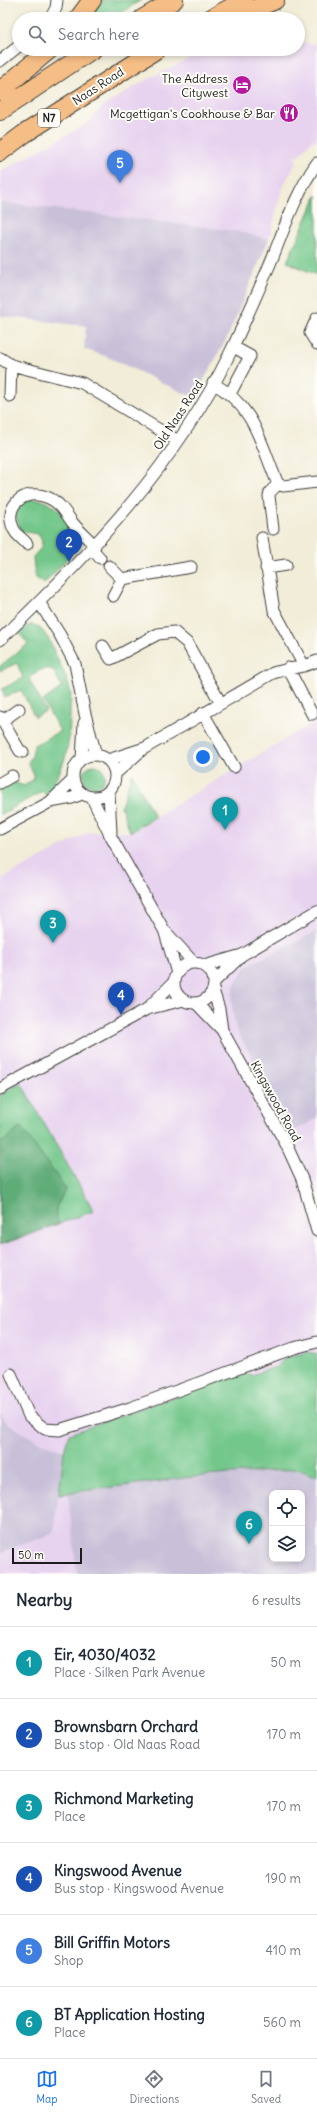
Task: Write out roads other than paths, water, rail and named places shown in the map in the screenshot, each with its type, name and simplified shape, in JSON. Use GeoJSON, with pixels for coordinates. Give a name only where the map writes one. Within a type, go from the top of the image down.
{"type":"FeatureCollection","features":[{"type":"Feature","properties":{"kind":"highway"},"geometry":{"type":"LineString","coordinates":[[83,12],[92,0]]}},
{"type":"Feature","properties":{"kind":"highway"},"geometry":{"type":"LineString","coordinates":[[154,12],[174,0]]}},
{"type":"Feature","properties":{"kind":"highway"},"geometry":{"type":"LineString","coordinates":[[223,12],[246,0]]}},
{"type":"Feature","properties":{"kind":"highway"},"geometry":{"type":"LineString","coordinates":[[248,12],[275,0]]}},
{"type":"Feature","properties":{"kind":"highway"},"geometry":{"type":"LineString","coordinates":[[0,91],[42,56]]}},
{"type":"Feature","properties":{"kind":"highway"},"geometry":{"type":"LineString","coordinates":[[0,111],[82,56]]}},
{"type":"Feature","properties":{"kind":"highway","name":"Naas Road"},"geometry":{"type":"LineString","coordinates":[[0,152],[24,134],[146,56]]}},
{"type":"Feature","properties":{"kind":"highway","name":"N7"},"geometry":{"type":"LineString","coordinates":[[100,85],[158,56]]}},
{"type":"Feature","properties":{"kind":"street"},"geometry":{"type":"LineString","coordinates":[[54,12],[57,0]]}},
{"type":"Feature","properties":{"kind":"street"},"geometry":{"type":"LineString","coordinates":[[0,61],[12,52]]}},
{"type":"Feature","properties":{"kind":"street","name":"Old Naas Road"},"geometry":{"type":"LineString","coordinates":[[0,640],[93,547],[139,495],[178,441],[229,354],[269,265],[295,201],[317,163]]}},
{"type":"Feature","properties":{"kind":"street"},"geometry":{"type":"LineString","coordinates":[[317,318],[310,333],[317,344]]}},
{"type":"Feature","properties":{"kind":"street"},"geometry":{"type":"LineString","coordinates":[[230,394],[250,356],[239,350]]}},
{"type":"Feature","properties":{"kind":"street"},"geometry":{"type":"LineString","coordinates":[[0,358],[11,365],[82,383],[178,441]]}},
{"type":"Feature","properties":{"kind":"street"},"geometry":{"type":"LineString","coordinates":[[10,396],[11,365]]}},
{"type":"Feature","properties":{"kind":"street"},"geometry":{"type":"LineString","coordinates":[[213,383],[230,394],[250,417],[258,430],[278,484]]}},
{"type":"Feature","properties":{"kind":"street"},"geometry":{"type":"LineString","coordinates":[[278,484],[283,486],[317,482]]}},
{"type":"Feature","properties":{"kind":"street"},"geometry":{"type":"LineString","coordinates":[[273,529],[269,496],[270,492],[278,484]]}},
{"type":"Feature","properties":{"kind":"street"},"geometry":{"type":"LineString","coordinates":[[27,544],[16,533],[10,514],[15,500],[21,496],[38,495],[56,502],[64,510],[72,523],[93,547],[100,558]]}},
{"type":"Feature","properties":{"kind":"street"},"geometry":{"type":"LineString","coordinates":[[262,538],[274,610],[304,666]]}},
{"type":"Feature","properties":{"kind":"street"},"geometry":{"type":"LineString","coordinates":[[266,568],[286,565]]}},
{"type":"Feature","properties":{"kind":"street"},"geometry":{"type":"LineString","coordinates":[[109,566],[122,579]]}},
{"type":"Feature","properties":{"kind":"street"},"geometry":{"type":"LineString","coordinates":[[122,579],[191,567]]}},
{"type":"Feature","properties":{"kind":"street"},"geometry":{"type":"LineString","coordinates":[[113,596],[122,579]]}},
{"type":"Feature","properties":{"kind":"street"},"geometry":{"type":"LineString","coordinates":[[39,602],[60,635],[75,664],[85,714],[96,755]]}},
{"type":"Feature","properties":{"kind":"street"},"geometry":{"type":"LineString","coordinates":[[103,646],[111,659],[158,634],[174,632],[186,643],[220,702]]}},
{"type":"Feature","properties":{"kind":"street"},"geometry":{"type":"LineString","coordinates":[[115,774],[145,748],[220,702],[274,673],[288,668],[304,666],[317,661]]}},
{"type":"Feature","properties":{"kind":"street"},"geometry":{"type":"LineString","coordinates":[[288,668],[312,714]]}},
{"type":"Feature","properties":{"kind":"street"},"geometry":{"type":"LineString","coordinates":[[19,709],[1,719],[20,751],[23,752]]}},
{"type":"Feature","properties":{"kind":"street"},"geometry":{"type":"LineString","coordinates":[[203,713],[234,767]]}},
{"type":"Feature","properties":{"kind":"street"},"geometry":{"type":"LineString","coordinates":[[82,759],[85,714]]}},
{"type":"Feature","properties":{"kind":"street"},"geometry":{"type":"LineString","coordinates":[[0,829],[50,802],[73,780],[74,768],[82,759],[96,755],[108,760],[145,748]]}},
{"type":"Feature","properties":{"kind":"street"},"geometry":{"type":"LineString","coordinates":[[50,802],[87,796],[98,797],[109,792],[113,787],[115,774],[108,760]]}},
{"type":"Feature","properties":{"kind":"street"},"geometry":{"type":"LineString","coordinates":[[0,783],[12,776]]}},
{"type":"Feature","properties":{"kind":"street"},"geometry":{"type":"LineString","coordinates":[[73,780],[87,796],[164,930],[199,965],[210,972],[213,986]]}},
{"type":"Feature","properties":{"kind":"street"},"geometry":{"type":"LineString","coordinates":[[109,792],[111,837]]}},
{"type":"Feature","properties":{"kind":"street"},"geometry":{"type":"LineString","coordinates":[[164,930],[178,995],[184,1000],[196,1003],[205,999],[213,986],[242,955],[317,911]]}},
{"type":"Feature","properties":{"kind":"street"},"geometry":{"type":"LineString","coordinates":[[147,1009],[184,966],[199,965],[242,955]]}},
{"type":"Feature","properties":{"kind":"street","name":"Kingswood Road"},"geometry":{"type":"LineString","coordinates":[[213,986],[219,1008],[222,1030]]}},
{"type":"Feature","properties":{"kind":"street"},"geometry":{"type":"LineString","coordinates":[[0,1089],[147,1009],[184,1000]]}},
{"type":"Feature","properties":{"kind":"street","name":"Kingswood Road"},"geometry":{"type":"LineString","coordinates":[[196,1003],[222,1030],[286,1144],[302,1179],[317,1231]]}},
{"type":"Feature","properties":{"kind":"street"},"geometry":{"type":"LineString","coordinates":[[11,1374],[29,1416],[45,1429],[59,1430],[130,1408],[290,1349],[317,1342]]}},
{"type":"Feature","properties":{"kind":"place","name":"The Address Citywest"},"geometry":{"type":"Point","coordinates":[242,85]}},
{"type":"Feature","properties":{"kind":"place","name":"Mcgettigan's Cookhouse & Bar"},"geometry":{"type":"Point","coordinates":[289,113]}},
{"type":"Feature","properties":{"kind":"place","name":"Bill Griffin Motors"},"geometry":{"type":"Point","coordinates":[120,183]}},
{"type":"Feature","properties":{"kind":"place","name":"Brownsbarn Orchard"},"geometry":{"type":"Point","coordinates":[69,562]}},
{"type":"Feature","properties":{"kind":"place","name":"Eir, 4030/4032"},"geometry":{"type":"Point","coordinates":[225,830]}},
{"type":"Feature","properties":{"kind":"place","name":"Richmond Marketing"},"geometry":{"type":"Point","coordinates":[53,943]}},
{"type":"Feature","properties":{"kind":"place","name":"Kingswood Avenue"},"geometry":{"type":"Point","coordinates":[121,1015]}},
{"type":"Feature","properties":{"kind":"place","name":"BT Application Hosting"},"geometry":{"type":"Point","coordinates":[249,1544]}}]}
